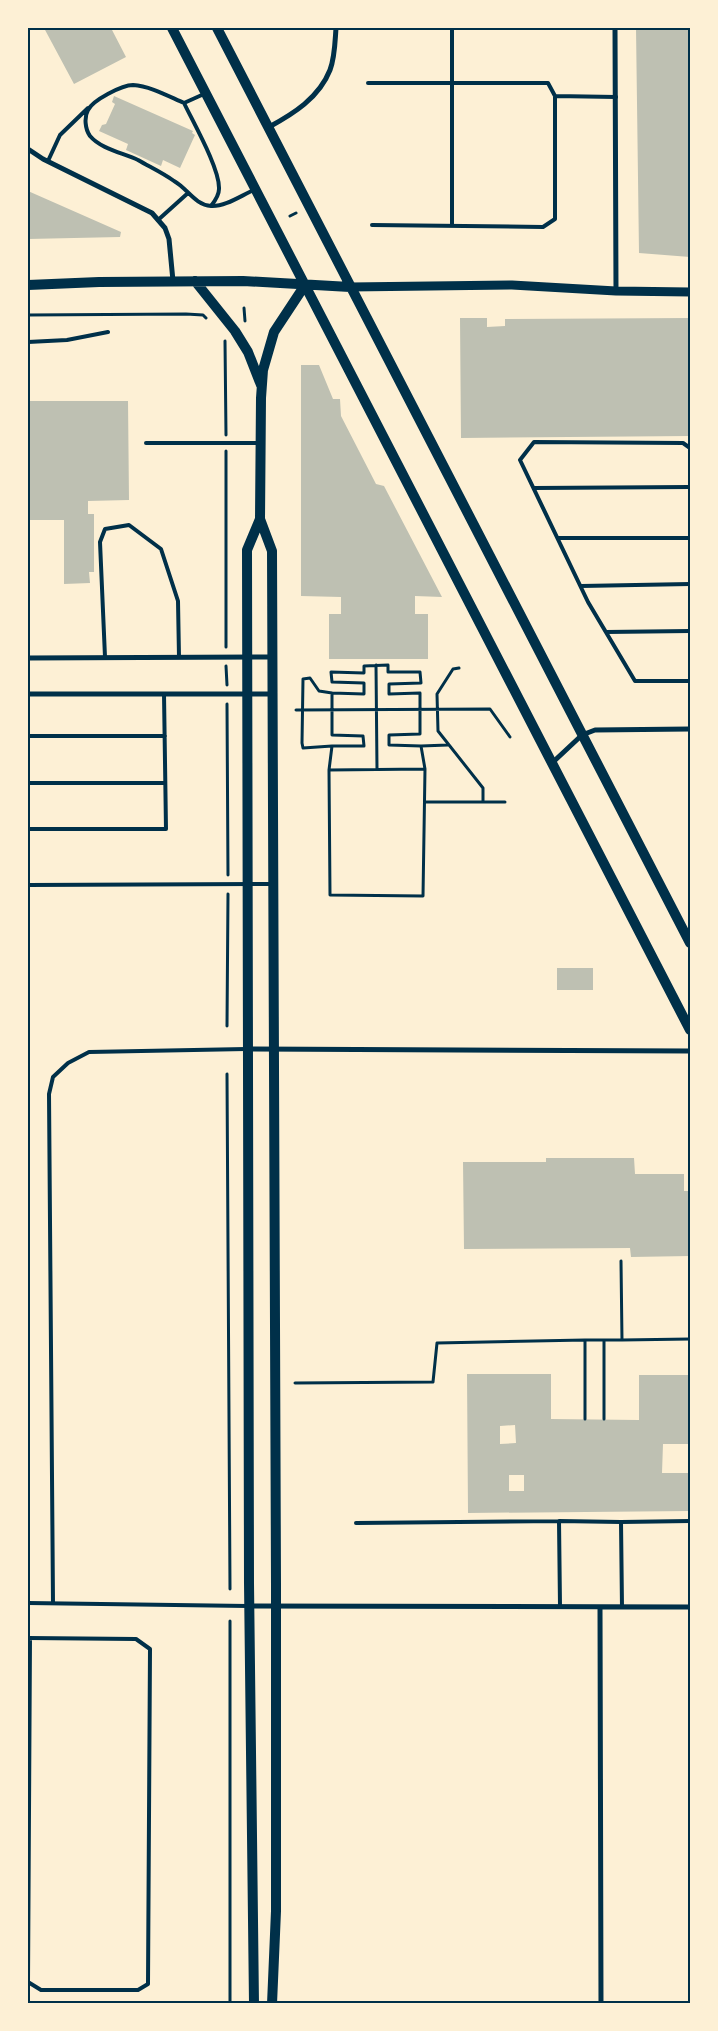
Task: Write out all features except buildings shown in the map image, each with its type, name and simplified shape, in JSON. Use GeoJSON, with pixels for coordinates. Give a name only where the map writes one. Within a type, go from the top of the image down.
{"type":"FeatureCollection","features":[{"type":"Feature","properties":{"kind":"main road"},"geometry":{"type":"LineString","coordinates":[[172,28],[690,1030]]}},
{"type":"Feature","properties":{"kind":"main road"},"geometry":{"type":"LineString","coordinates":[[217,28],[690,943]]}},
{"type":"Feature","properties":{"kind":"main road"},"geometry":{"type":"LineString","coordinates":[[195,281],[227,320],[244,345],[262,386]]}},
{"type":"Feature","properties":{"kind":"main road"},"geometry":{"type":"LineString","coordinates":[[28,284],[243,281],[350,287]]}},
{"type":"Feature","properties":{"kind":"main road"},"geometry":{"type":"LineString","coordinates":[[272,2004],[276,1911],[273,658],[272,551],[260,519],[260,443],[263,370],[274,332],[305,285]]}},
{"type":"Feature","properties":{"kind":"main road"},"geometry":{"type":"LineString","coordinates":[[254,2004],[247,1049],[247,550],[260,519]]}},
{"type":"Feature","properties":{"kind":"street"},"geometry":{"type":"LineString","coordinates":[[268,128],[294,113],[312,98],[330,70],[336,28]]}},
{"type":"Feature","properties":{"kind":"street"},"geometry":{"type":"LineString","coordinates":[[615,28],[616,292]]}},
{"type":"Feature","properties":{"kind":"street"},"geometry":{"type":"LineString","coordinates":[[28,149],[152,213],[165,228],[169,239],[173,281]]}},
{"type":"Feature","properties":{"kind":"street"},"geometry":{"type":"LineString","coordinates":[[350,287],[512,285],[616,292],[690,292]]}},
{"type":"Feature","properties":{"kind":"street"},"geometry":{"type":"LineString","coordinates":[[28,658],[273,658]]}},
{"type":"Feature","properties":{"kind":"street"},"geometry":{"type":"LineString","coordinates":[[28,694],[273,694]]}},
{"type":"Feature","properties":{"kind":"street"},"geometry":{"type":"LineString","coordinates":[[552,763],[582,735],[595,730],[690,729]]}},
{"type":"Feature","properties":{"kind":"street"},"geometry":{"type":"LineString","coordinates":[[247,1049],[690,1051]]}},
{"type":"Feature","properties":{"kind":"street"},"geometry":{"type":"LineString","coordinates":[[250,1606],[690,1607]]}},
{"type":"Feature","properties":{"kind":"street"},"geometry":{"type":"LineString","coordinates":[[600,1606],[601,2004]]}},
{"type":"Feature","properties":{"kind":"lane"},"geometry":{"type":"LineString","coordinates":[[452,28],[452,226]]}},
{"type":"Feature","properties":{"kind":"lane"},"geometry":{"type":"LineString","coordinates":[[368,83],[548,83],[555,96],[555,219],[543,227],[372,225]]}},
{"type":"Feature","properties":{"kind":"lane"},"geometry":{"type":"LineString","coordinates":[[48,161],[60,135],[88,108],[117,89],[128,85],[136,85],[154,90],[184,103],[215,172],[219,188],[217,197],[211,206]]}},
{"type":"Feature","properties":{"kind":"lane"},"geometry":{"type":"LineString","coordinates":[[184,103],[206,93]]}},
{"type":"Feature","properties":{"kind":"lane"},"geometry":{"type":"LineString","coordinates":[[555,96],[616,97]]}},
{"type":"Feature","properties":{"kind":"lane"},"geometry":{"type":"LineString","coordinates":[[88,108],[86,118],[90,135],[100,144],[138,160],[177,182],[199,203],[211,206],[219,205],[256,190]]}},
{"type":"Feature","properties":{"kind":"lane"},"geometry":{"type":"LineString","coordinates":[[158,220],[188,193]]}},
{"type":"Feature","properties":{"kind":"lane"},"geometry":{"type":"LineString","coordinates":[[28,342],[67,340],[108,332]]}},
{"type":"Feature","properties":{"kind":"lane"},"geometry":{"type":"LineString","coordinates":[[690,448],[683,443],[534,442],[520,460],[581,586],[635,681],[690,681]]}},
{"type":"Feature","properties":{"kind":"lane"},"geometry":{"type":"LineString","coordinates":[[146,443],[260,443]]}},
{"type":"Feature","properties":{"kind":"lane"},"geometry":{"type":"LineString","coordinates":[[534,488],[690,487]]}},
{"type":"Feature","properties":{"kind":"lane"},"geometry":{"type":"LineString","coordinates":[[105,658],[100,542],[105,529],[129,524],[161,549],[178,601],[179,657]]}},
{"type":"Feature","properties":{"kind":"lane"},"geometry":{"type":"LineString","coordinates":[[558,538],[690,538]]}},
{"type":"Feature","properties":{"kind":"lane"},"geometry":{"type":"LineString","coordinates":[[581,586],[690,584]]}},
{"type":"Feature","properties":{"kind":"lane"},"geometry":{"type":"LineString","coordinates":[[606,632],[690,631]]}},
{"type":"Feature","properties":{"kind":"lane"},"geometry":{"type":"LineString","coordinates":[[28,829],[166,829],[164,694]]}},
{"type":"Feature","properties":{"kind":"lane"},"geometry":{"type":"LineString","coordinates":[[28,736],[165,736]]}},
{"type":"Feature","properties":{"kind":"lane"},"geometry":{"type":"LineString","coordinates":[[28,783],[165,783]]}},
{"type":"Feature","properties":{"kind":"lane"},"geometry":{"type":"LineString","coordinates":[[28,885],[273,884]]}},
{"type":"Feature","properties":{"kind":"lane"},"geometry":{"type":"LineString","coordinates":[[53,1603],[49,1094],[53,1077],[68,1063],[89,1052],[247,1049]]}},
{"type":"Feature","properties":{"kind":"lane"},"geometry":{"type":"LineString","coordinates":[[560,1521],[560,1606]]}},
{"type":"Feature","properties":{"kind":"lane"},"geometry":{"type":"LineString","coordinates":[[356,1523],[690,1521]]}},
{"type":"Feature","properties":{"kind":"lane"},"geometry":{"type":"LineString","coordinates":[[621,1522],[622,1607]]}},
{"type":"Feature","properties":{"kind":"lane"},"geometry":{"type":"LineString","coordinates":[[28,1603],[250,1606]]}},
{"type":"Feature","properties":{"kind":"lane"},"geometry":{"type":"LineString","coordinates":[[29,1638],[136,1639],[150,1650],[148,1984],[138,1990],[41,1990],[28,1982],[29,1638]]}},
{"type":"Feature","properties":{"kind":"path"},"geometry":{"type":"LineString","coordinates":[[290,216],[296,214]]}},
{"type":"Feature","properties":{"kind":"path"},"geometry":{"type":"LineString","coordinates":[[244,308],[245,324]]}},
{"type":"Feature","properties":{"kind":"path"},"geometry":{"type":"LineString","coordinates":[[28,315],[186,314],[203,315],[209,321]]}},
{"type":"Feature","properties":{"kind":"path"},"geometry":{"type":"LineString","coordinates":[[225,338],[227,1026]]}},
{"type":"Feature","properties":{"kind":"path"},"geometry":{"type":"LineString","coordinates":[[332,692],[332,735],[363,736],[364,746],[303,748],[303,679],[310,678],[319,690],[364,694],[364,683],[332,682],[331,672],[364,673],[364,666],[376,665],[388,665],[388,672],[420,672],[421,683],[389,684],[389,694],[420,693],[420,734],[389,735],[389,745],[449,745]]}},
{"type":"Feature","properties":{"kind":"path"},"geometry":{"type":"LineString","coordinates":[[376,665],[377,769]]}},
{"type":"Feature","properties":{"kind":"path"},"geometry":{"type":"LineString","coordinates":[[459,668],[453,669],[437,694],[438,731],[483,788],[483,802]]}},
{"type":"Feature","properties":{"kind":"path"},"geometry":{"type":"LineString","coordinates":[[296,710],[490,709],[510,737]]}},
{"type":"Feature","properties":{"kind":"path"},"geometry":{"type":"LineString","coordinates":[[332,746],[329,770],[330,895],[423,896],[425,769],[421,746]]}},
{"type":"Feature","properties":{"kind":"path"},"geometry":{"type":"LineString","coordinates":[[329,770],[425,769]]}},
{"type":"Feature","properties":{"kind":"path"},"geometry":{"type":"LineString","coordinates":[[425,802],[505,802]]}},
{"type":"Feature","properties":{"kind":"path"},"geometry":{"type":"LineString","coordinates":[[227,1074],[230,1589]]}},
{"type":"Feature","properties":{"kind":"path"},"geometry":{"type":"LineString","coordinates":[[621,1261],[622,1340]]}},
{"type":"Feature","properties":{"kind":"path"},"geometry":{"type":"LineString","coordinates":[[295,1383],[434,1382],[437,1343],[690,1339]]}},
{"type":"Feature","properties":{"kind":"path"},"geometry":{"type":"LineString","coordinates":[[585,1340],[586,1420]]}},
{"type":"Feature","properties":{"kind":"path"},"geometry":{"type":"LineString","coordinates":[[604,1340],[604,1419]]}},
{"type":"Feature","properties":{"kind":"path"},"geometry":{"type":"LineString","coordinates":[[230,1622],[230,2004]]}}]}
